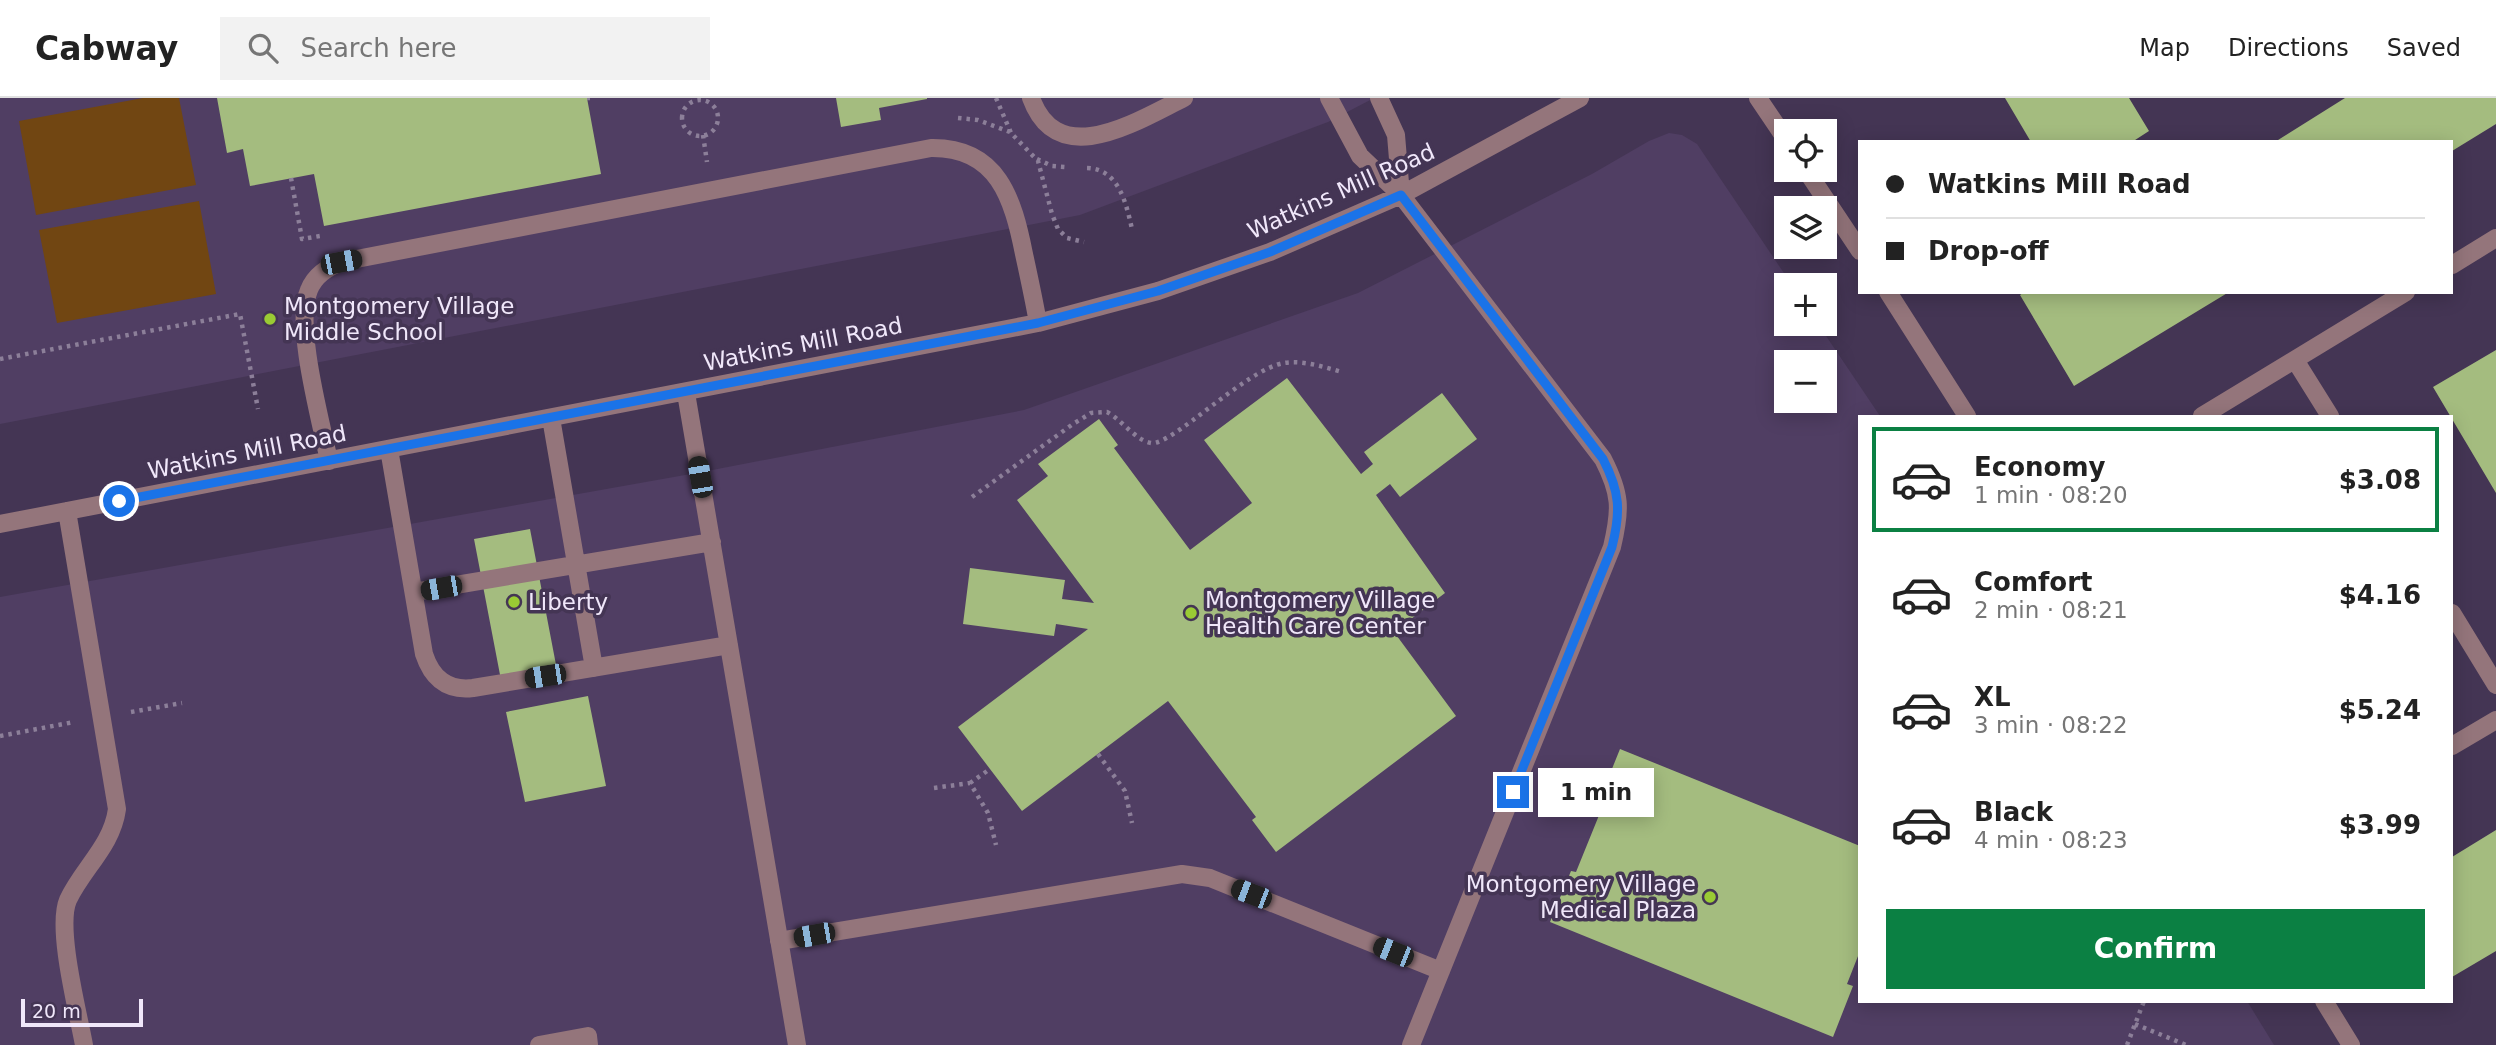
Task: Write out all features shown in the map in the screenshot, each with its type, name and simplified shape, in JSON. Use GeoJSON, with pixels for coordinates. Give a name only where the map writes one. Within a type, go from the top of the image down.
{"type":"FeatureCollection","features":[{"type":"Feature","properties":{"kind":"street"},"geometry":{"type":"LineString","coordinates":[[1031,98],[1036,111],[1047,125],[1064,136],[1112,132],[1184,98]]}},
{"type":"Feature","properties":{"kind":"street"},"geometry":{"type":"LineString","coordinates":[[1329,98],[1360,156],[1401,195],[1603,459],[1613,479],[1619,501],[1618,524],[1612,547],[1411,1045]]}},
{"type":"Feature","properties":{"kind":"street"},"geometry":{"type":"LineString","coordinates":[[1379,98],[1396,135],[1401,195]]}},
{"type":"Feature","properties":{"kind":"street","name":"Watkins Mill Road"},"geometry":{"type":"LineString","coordinates":[[0,524],[1038,323],[1158,291],[1270,252],[1401,195],[1580,98]]}},
{"type":"Feature","properties":{"kind":"street"},"geometry":{"type":"LineString","coordinates":[[1758,98],[1774,122]]}},
{"type":"Feature","properties":{"kind":"street"},"geometry":{"type":"LineString","coordinates":[[329,461],[303,312],[314,281],[328,268],[341,262],[931,148],[944,148],[971,157],[983,165],[1004,187],[1016,214],[1038,323]]}},
{"type":"Feature","properties":{"kind":"street"},"geometry":{"type":"LineString","coordinates":[[1814,182],[1858,248]]}},
{"type":"Feature","properties":{"kind":"street"},"geometry":{"type":"LineString","coordinates":[[2453,264],[2496,238]]}},
{"type":"Feature","properties":{"kind":"street"},"geometry":{"type":"LineString","coordinates":[[1889,294],[1966,415]]}},
{"type":"Feature","properties":{"kind":"street"},"geometry":{"type":"LineString","coordinates":[[2204,415],[2403,294]]}},
{"type":"Feature","properties":{"kind":"street"},"geometry":{"type":"LineString","coordinates":[[2295,359],[2329,415]]}},
{"type":"Feature","properties":{"kind":"street"},"geometry":{"type":"LineString","coordinates":[[686,393],[797,1045]]}},
{"type":"Feature","properties":{"kind":"street"},"geometry":{"type":"LineString","coordinates":[[551,418],[594,668]]}},
{"type":"Feature","properties":{"kind":"street"},"geometry":{"type":"LineString","coordinates":[[389,449],[427,663],[436,678],[450,686],[472,688],[729,645]]}},
{"type":"Feature","properties":{"kind":"street"},"geometry":{"type":"LineString","coordinates":[[67,511],[117,809],[111,833],[75,889],[65,911],[65,938],[84,1045]]}},
{"type":"Feature","properties":{"kind":"street"},"geometry":{"type":"LineString","coordinates":[[414,592],[712,542]]}},
{"type":"Feature","properties":{"kind":"street"},"geometry":{"type":"LineString","coordinates":[[2453,615],[2496,685]]}},
{"type":"Feature","properties":{"kind":"street"},"geometry":{"type":"LineString","coordinates":[[2453,745],[2496,720]]}},
{"type":"Feature","properties":{"kind":"street"},"geometry":{"type":"LineString","coordinates":[[779,941],[1182,874],[1210,878],[1441,971]]}},
{"type":"Feature","properties":{"kind":"street"},"geometry":{"type":"LineString","coordinates":[[2325,1003],[2351,1045]]}},
{"type":"Feature","properties":{"kind":"street"},"geometry":{"type":"LineString","coordinates":[[538,1045],[588,1036],[589,1045]]}},
{"type":"Feature","properties":{"kind":"path"},"geometry":{"type":"LineString","coordinates":[[696,99],[708,102],[718,115],[716,126],[703,135],[691,133],[684,124],[683,112],[696,99]]}},
{"type":"Feature","properties":{"kind":"path"},"geometry":{"type":"LineString","coordinates":[[703,135],[707,162]]}},
{"type":"Feature","properties":{"kind":"path"},"geometry":{"type":"LineString","coordinates":[[0,359],[240,314],[258,409]]}},
{"type":"Feature","properties":{"kind":"path"},"geometry":{"type":"LineString","coordinates":[[972,498],[1091,413],[1107,412],[1142,439],[1156,443],[1267,368],[1285,362],[1310,364],[1342,372]]}},
{"type":"Feature","properties":{"kind":"path"},"geometry":{"type":"LineString","coordinates":[[1098,754],[1125,791],[1132,823]]}},
{"type":"Feature","properties":{"kind":"path"},"geometry":{"type":"LineString","coordinates":[[934,788],[970,783],[990,768]]}},
{"type":"Feature","properties":{"kind":"path"},"geometry":{"type":"LineString","coordinates":[[970,783],[988,813],[996,845]]}},
{"type":"Feature","properties":{"kind":"path"},"geometry":{"type":"LineString","coordinates":[[2127,1045],[2143,1003]]}},
{"type":"Feature","properties":{"kind":"path"},"geometry":{"type":"LineString","coordinates":[[2135,1024],[2186,1045]]}},
{"type":"Feature","properties":{"kind":"shaded area","name":"Montgomery Village Middle School"},"geometry":{"type":"Polygon","coordinates":[[[0,98],[1374,98],[1328,122],[1080,215],[0,424],[0,98]]]}},
{"type":"Feature","properties":{"kind":"shaded area"},"geometry":{"type":"Polygon","coordinates":[[[143,98],[179,98],[196,185],[36,215],[19,121],[143,98]]]}},
{"type":"Feature","properties":{"kind":"shaded area"},"geometry":{"type":"Polygon","coordinates":[[[1669,133],[1682,135],[1697,144],[1784,273],[1774,273],[1774,336],[1826,336],[1836,350],[1774,350],[1774,413],[1837,413],[1837,352],[1879,415],[1858,415],[1858,1003],[2248,1003],[2274,1045],[0,1045],[0,597],[702,472],[1024,410],[1358,293],[1592,174],[1649,141],[1669,133]]]}},
{"type":"Feature","properties":{"kind":"shaded area"},"geometry":{"type":"Polygon","coordinates":[[[199,201],[216,294],[57,323],[39,230],[199,201]]]}},
{"type":"Feature","properties":{"kind":"building","name":"Montgomery Village Middle School"},"geometry":{"type":"Polygon","coordinates":[[[217,98],[587,98],[601,174],[324,226],[314,174],[250,186],[243,149],[227,153],[217,98]]]}},
{"type":"Feature","properties":{"kind":"building"},"geometry":{"type":"Polygon","coordinates":[[[836,98],[927,99],[879,108],[881,120],[841,127],[836,98]]]}},
{"type":"Feature","properties":{"kind":"building"},"geometry":{"type":"Polygon","coordinates":[[[2005,98],[2129,98],[2149,131],[2135,140],[2030,140],[2005,98]]]}},
{"type":"Feature","properties":{"kind":"building"},"geometry":{"type":"Polygon","coordinates":[[[2345,98],[2496,98],[2496,124],[2453,150],[2453,140],[2278,140],[2345,98]]]}},
{"type":"Feature","properties":{"kind":"building"},"geometry":{"type":"Polygon","coordinates":[[[2021,294],[2226,294],[2074,386],[2021,294]]]}},
{"type":"Feature","properties":{"kind":"building"},"geometry":{"type":"Polygon","coordinates":[[[2496,350],[2496,493],[2453,421],[2453,415],[2450,415],[2433,387],[2496,350]]]}},
{"type":"Feature","properties":{"kind":"building","name":"Montgomery Village Health Care Center"},"geometry":{"type":"Polygon","coordinates":[[[1287,378],[1361,474],[1373,464],[1364,452],[1442,393],[1477,439],[1400,497],[1390,484],[1376,495],[1445,593],[1394,632],[1456,716],[1276,852],[1252,820],[1256,817],[1168,701],[1022,811],[958,727],[1088,629],[1056,624],[1054,636],[963,624],[970,568],[1065,580],[1062,599],[1094,603],[1017,500],[1048,476],[1038,464],[1099,419],[1118,445],[1114,448],[1190,550],[1252,503],[1204,440],[1287,378]]]}},
{"type":"Feature","properties":{"kind":"building"},"geometry":{"type":"Polygon","coordinates":[[[530,529],[557,670],[501,680],[474,539],[530,529]]]}},
{"type":"Feature","properties":{"kind":"building"},"geometry":{"type":"Polygon","coordinates":[[[588,696],[606,786],[525,802],[506,712],[588,696]]]}},
{"type":"Feature","properties":{"kind":"building","name":"Montgomery Village Medical Plaza"},"geometry":{"type":"Polygon","coordinates":[[[1620,749],[1858,845],[1858,956],[1847,984],[1853,986],[1833,1037],[1550,922],[1571,871],[1576,872],[1604,803],[1599,801],[1620,749]]]}},
{"type":"Feature","properties":{"kind":"building"},"geometry":{"type":"Polygon","coordinates":[[[2496,830],[2496,951],[2453,976],[2453,856],[2496,830]]]}},
{"type":"Feature","properties":{"kind":"place","name":"Montgomery Village Middle School"},"geometry":{"type":"Point","coordinates":[270,319]}},
{"type":"Feature","properties":{"kind":"place","name":"Liberty"},"geometry":{"type":"Point","coordinates":[514,602]}},
{"type":"Feature","properties":{"kind":"place","name":"Montgomery Village Health Care Center"},"geometry":{"type":"Point","coordinates":[1191,613]}},
{"type":"Feature","properties":{"kind":"place","name":"Montgomery Village Medical Plaza"},"geometry":{"type":"Point","coordinates":[1710,897]}},
{"type":"Feature","properties":{"kind":"route"},"geometry":{"type":"LineString","coordinates":[[119,501],[1038,323],[1158,291],[1270,252],[1401,195],[1603,459],[1613,479],[1619,501],[1618,524],[1612,547],[1513,792]]}}]}
